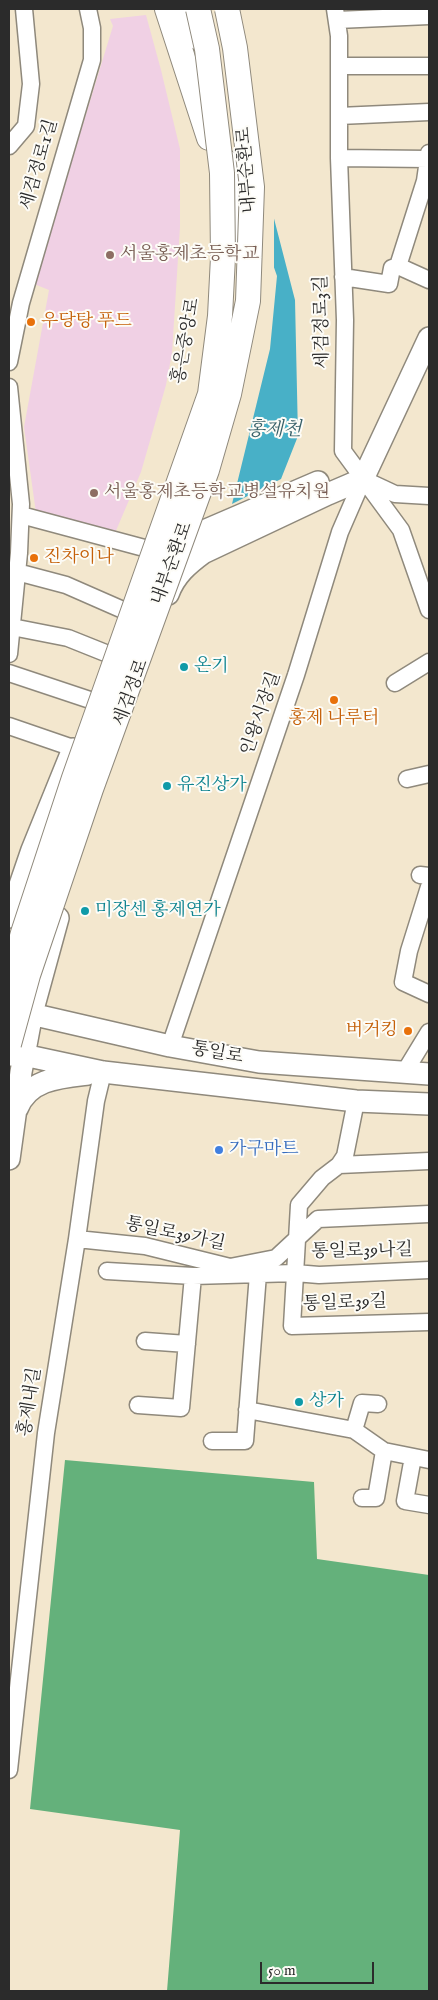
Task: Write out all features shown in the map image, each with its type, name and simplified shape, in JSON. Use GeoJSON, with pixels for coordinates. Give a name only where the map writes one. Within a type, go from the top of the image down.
{"type":"FeatureCollection","features":[{"type":"Feature","properties":{"kind":"highway"},"geometry":{"type":"LineString","coordinates":[[167,9],[209,138]]}},
{"type":"Feature","properties":{"kind":"highway","name":"내부순환로"},"geometry":{"type":"LineString","coordinates":[[9,983],[22,933],[74,778],[210,394],[220,316],[224,257],[222,173],[207,49],[198,9]]}},
{"type":"Feature","properties":{"kind":"highway","name":"내부순환로"},"geometry":{"type":"LineString","coordinates":[[14,1052],[28,975],[91,789],[208,470],[229,394],[248,300],[252,187],[235,48],[227,9]]}},
{"type":"Feature","properties":{"kind":"main road"},"geometry":{"type":"LineString","coordinates":[[363,479],[428,343]]}},
{"type":"Feature","properties":{"kind":"main road","name":"세검정로"},"geometry":{"type":"LineString","coordinates":[[9,1159],[14,1115],[14,1052],[32,1013],[79,840],[164,604],[177,577],[186,566],[203,553],[325,487],[343,471],[363,479]]}},
{"type":"Feature","properties":{"kind":"main road","name":"세검정로"},"geometry":{"type":"LineString","coordinates":[[9,917],[32,850],[74,748],[123,610],[133,589],[146,572],[177,548],[204,532],[325,487]]}},
{"type":"Feature","properties":{"kind":"main road"},"geometry":{"type":"LineString","coordinates":[[9,875],[32,850]]}},
{"type":"Feature","properties":{"kind":"main road","name":"통일로"},"geometry":{"type":"LineString","coordinates":[[9,1009],[170,1046],[259,1062],[429,1074]]}},
{"type":"Feature","properties":{"kind":"main road","name":"통일로"},"geometry":{"type":"LineString","coordinates":[[14,1052],[103,1072],[356,1101],[429,1104]]}},
{"type":"Feature","properties":{"kind":"main road"},"geometry":{"type":"LineString","coordinates":[[14,1115],[23,1097],[43,1082],[67,1076],[103,1072]]}},
{"type":"Feature","properties":{"kind":"street"},"geometry":{"type":"LineString","coordinates":[[9,146],[26,126],[31,84],[24,9]]}},
{"type":"Feature","properties":{"kind":"street","name":"세검정로1길"},"geometry":{"type":"LineString","coordinates":[[9,362],[24,294],[92,60],[92,28],[88,9]]}},
{"type":"Feature","properties":{"kind":"street","name":"홍은중앙로"},"geometry":{"type":"LineString","coordinates":[[133,589],[148,549],[199,389],[213,331],[218,220],[216,183],[209,138],[165,27],[160,9]]}},
{"type":"Feature","properties":{"kind":"street"},"geometry":{"type":"LineString","coordinates":[[177,548],[229,366],[236,313],[239,228],[231,156],[212,87],[184,9]]}},
{"type":"Feature","properties":{"kind":"street","name":"세검정로3길"},"geometry":{"type":"LineString","coordinates":[[429,16],[336,14],[339,36],[339,158],[345,320],[343,451],[401,530],[423,572],[429,610]]}},
{"type":"Feature","properties":{"kind":"street"},"geometry":{"type":"LineString","coordinates":[[339,66],[429,66]]}},
{"type":"Feature","properties":{"kind":"street"},"geometry":{"type":"LineString","coordinates":[[339,116],[429,112]]}},
{"type":"Feature","properties":{"kind":"street"},"geometry":{"type":"LineString","coordinates":[[339,158],[429,156],[425,181],[398,266]]}},
{"type":"Feature","properties":{"kind":"street"},"geometry":{"type":"LineString","coordinates":[[343,277],[389,284],[392,268],[398,266],[429,280]]}},
{"type":"Feature","properties":{"kind":"street"},"geometry":{"type":"LineString","coordinates":[[9,387],[14,492],[21,515],[14,548],[18,572],[11,617],[9,654]]}},
{"type":"Feature","properties":{"kind":"street"},"geometry":{"type":"LineString","coordinates":[[363,479],[395,494],[429,496]]}},
{"type":"Feature","properties":{"kind":"street","name":"인왕시장길"},"geometry":{"type":"LineString","coordinates":[[170,1046],[296,675],[340,532],[363,479]]}},
{"type":"Feature","properties":{"kind":"street"},"geometry":{"type":"LineString","coordinates":[[21,515],[148,549]]}},
{"type":"Feature","properties":{"kind":"street"},"geometry":{"type":"LineString","coordinates":[[18,572],[66,585],[123,610]]}},
{"type":"Feature","properties":{"kind":"street"},"geometry":{"type":"LineString","coordinates":[[11,617],[108,654]]}},
{"type":"Feature","properties":{"kind":"street"},"geometry":{"type":"LineString","coordinates":[[395,683],[429,662]]}},
{"type":"Feature","properties":{"kind":"street"},"geometry":{"type":"LineString","coordinates":[[9,673],[90,700]]}},
{"type":"Feature","properties":{"kind":"street"},"geometry":{"type":"LineString","coordinates":[[9,726],[74,748]]}},
{"type":"Feature","properties":{"kind":"street"},"geometry":{"type":"LineString","coordinates":[[407,779],[429,774]]}},
{"type":"Feature","properties":{"kind":"street"},"geometry":{"type":"LineString","coordinates":[[426,880],[408,951],[403,982],[429,994]]}},
{"type":"Feature","properties":{"kind":"street"},"geometry":{"type":"LineString","coordinates":[[404,1073],[429,1032]]}},
{"type":"Feature","properties":{"kind":"street","name":"홍제내길"},"geometry":{"type":"LineString","coordinates":[[9,1770],[46,1433],[78,1239],[96,1101],[103,1072]]}},
{"type":"Feature","properties":{"kind":"street"},"geometry":{"type":"LineString","coordinates":[[299,1236],[300,1205],[322,1178],[339,1165],[345,1156],[356,1101]]}},
{"type":"Feature","properties":{"kind":"street"},"geometry":{"type":"LineString","coordinates":[[339,1165],[429,1161]]}},
{"type":"Feature","properties":{"kind":"street"},"geometry":{"type":"LineString","coordinates":[[212,1441],[245,1442],[247,1410],[269,1268],[299,1236],[318,1219],[429,1214]]}},
{"type":"Feature","properties":{"kind":"street","name":"통일로39길"},"geometry":{"type":"LineString","coordinates":[[299,1236],[296,1248],[292,1326],[429,1322]]}},
{"type":"Feature","properties":{"kind":"street","name":"통일로39가길"},"geometry":{"type":"LineString","coordinates":[[78,1239],[145,1246],[230,1267],[269,1268]]}},
{"type":"Feature","properties":{"kind":"street"},"geometry":{"type":"LineString","coordinates":[[107,1271],[193,1276],[269,1268]]}},
{"type":"Feature","properties":{"kind":"street","name":"통일로39나길"},"geometry":{"type":"LineString","coordinates":[[269,1268],[319,1275],[429,1270]]}},
{"type":"Feature","properties":{"kind":"street"},"geometry":{"type":"LineString","coordinates":[[138,1405],[181,1408],[193,1276]]}},
{"type":"Feature","properties":{"kind":"street"},"geometry":{"type":"LineString","coordinates":[[145,1341],[187,1344]]}},
{"type":"Feature","properties":{"kind":"street"},"geometry":{"type":"LineString","coordinates":[[354,1430],[362,1403],[378,1404]]}},
{"type":"Feature","properties":{"kind":"street"},"geometry":{"type":"LineString","coordinates":[[247,1410],[354,1430],[384,1451],[429,1460]]}},
{"type":"Feature","properties":{"kind":"street"},"geometry":{"type":"LineString","coordinates":[[362,1498],[376,1498],[384,1451]]}},
{"type":"Feature","properties":{"kind":"street"},"geometry":{"type":"LineString","coordinates":[[413,1456],[405,1501],[429,1506]]}},
{"type":"Feature","properties":{"kind":"shaded area","name":"서울홍제초등학교"},"geometry":{"type":"Polygon","coordinates":[[[146,15],[180,149],[180,227],[172,353],[166,385],[141,472],[115,533],[36,513],[24,427],[49,290],[34,284],[113,26],[110,19],[146,15]]]}},
{"type":"Feature","properties":{"kind":"green space"},"geometry":{"type":"Polygon","coordinates":[[[65,1460],[314,1482],[317,1559],[429,1575],[429,1991],[167,1991],[180,1830],[30,1809],[65,1460]]]}},
{"type":"Feature","properties":{"kind":"water","name":"홍제천"},"geometry":{"type":"Polygon","coordinates":[[[254,141],[295,300],[298,436],[281,479],[232,504],[270,349],[277,276],[245,185],[254,141]]]}},
{"type":"Feature","properties":{"kind":"pier"},"geometry":{"type":"Polygon","coordinates":[[[203,9],[225,9],[274,206],[274,275],[219,119],[203,9]]]}},
{"type":"Feature","properties":{"kind":"place","name":"서울홍제초등학교"},"geometry":{"type":"Point","coordinates":[110,255]}},
{"type":"Feature","properties":{"kind":"place","name":"우당탕 푸드"},"geometry":{"type":"Point","coordinates":[31,322]}},
{"type":"Feature","properties":{"kind":"place","name":"서울홍제초등학교병설유치원"},"geometry":{"type":"Point","coordinates":[94,493]}},
{"type":"Feature","properties":{"kind":"place","name":"진차이나"},"geometry":{"type":"Point","coordinates":[34,558]}},
{"type":"Feature","properties":{"kind":"place","name":"온기"},"geometry":{"type":"Point","coordinates":[184,667]}},
{"type":"Feature","properties":{"kind":"place","name":"홍제 나루터"},"geometry":{"type":"Point","coordinates":[334,700]}},
{"type":"Feature","properties":{"kind":"place","name":"유진상가"},"geometry":{"type":"Point","coordinates":[167,786]}},
{"type":"Feature","properties":{"kind":"place","name":"미장센 홍제연가"},"geometry":{"type":"Point","coordinates":[85,911]}},
{"type":"Feature","properties":{"kind":"place","name":"버거킹"},"geometry":{"type":"Point","coordinates":[408,1031]}},
{"type":"Feature","properties":{"kind":"place","name":"가구마트"},"geometry":{"type":"Point","coordinates":[219,1150]}},
{"type":"Feature","properties":{"kind":"place","name":"상가"},"geometry":{"type":"Point","coordinates":[299,1402]}}]}
